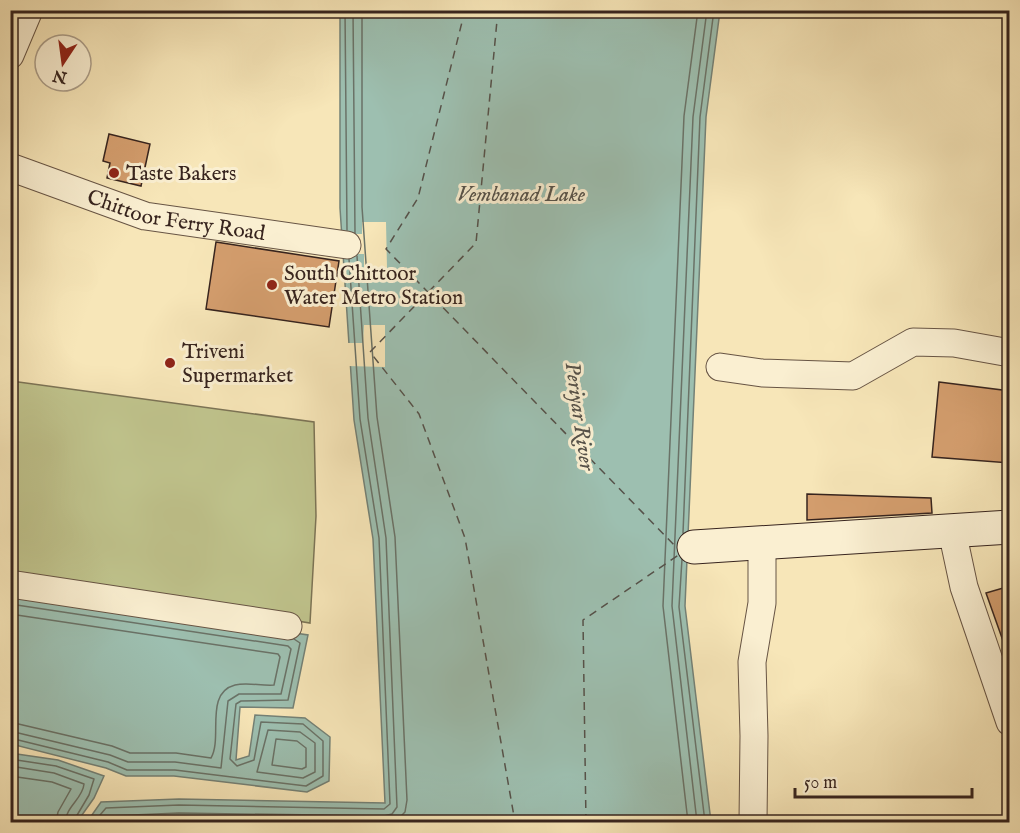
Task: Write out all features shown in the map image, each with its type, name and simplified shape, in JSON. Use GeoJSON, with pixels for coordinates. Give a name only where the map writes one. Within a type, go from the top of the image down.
{"type":"FeatureCollection","features":[{"type":"Feature","properties":{"kind":"street"},"geometry":{"type":"LineString","coordinates":[[10,55],[29,10]]}},
{"type":"Feature","properties":{"kind":"street","name":"Chittoor Ferry Road"},"geometry":{"type":"LineString","coordinates":[[10,167],[145,216],[347,245]]}},
{"type":"Feature","properties":{"kind":"street"},"geometry":{"type":"LineString","coordinates":[[720,367],[762,373],[853,376],[913,342],[954,343],[1010,353]]}},
{"type":"Feature","properties":{"kind":"street"},"geometry":{"type":"LineString","coordinates":[[694,547],[1010,527]]}},
{"type":"Feature","properties":{"kind":"street"},"geometry":{"type":"LineString","coordinates":[[952,531],[964,587],[1010,722]]}},
{"type":"Feature","properties":{"kind":"street"},"geometry":{"type":"LineString","coordinates":[[753,822],[752,662],[762,603],[762,542]]}},
{"type":"Feature","properties":{"kind":"street"},"geometry":{"type":"LineString","coordinates":[[10,584],[288,626]]}},
{"type":"Feature","properties":{"kind":"green space"},"geometry":{"type":"Polygon","coordinates":[[[11,381],[314,422],[316,516],[310,623],[11,574],[11,381]]]}},
{"type":"Feature","properties":{"kind":"water","name":"Vembanad Lake"},"geometry":{"type":"Polygon","coordinates":[[[340,11],[720,11],[706,117],[685,606],[711,822],[87,822],[101,802],[179,799],[385,803],[373,539],[354,420],[340,208],[340,11]]]}},
{"type":"Feature","properties":{"kind":"water"},"geometry":{"type":"Polygon","coordinates":[[[10,591],[308,635],[293,708],[240,707],[236,760],[249,756],[255,715],[305,718],[330,737],[329,781],[307,792],[174,776],[126,776],[106,768],[11,744],[10,591]]]}},
{"type":"Feature","properties":{"kind":"water"},"geometry":{"type":"Polygon","coordinates":[[[10,753],[58,760],[104,776],[94,798],[77,822],[11,822],[10,753]]]}},
{"type":"Feature","properties":{"kind":"pier"},"geometry":{"type":"Polygon","coordinates":[[[362,222],[386,222],[387,268],[364,268],[364,254],[340,254],[339,234],[362,234],[362,222]]]}},
{"type":"Feature","properties":{"kind":"pier"},"geometry":{"type":"Polygon","coordinates":[[[364,325],[385,325],[385,367],[347,366],[346,343],[363,343],[364,325]]]}},
{"type":"Feature","properties":{"kind":"building"},"geometry":{"type":"Polygon","coordinates":[[[109,134],[150,144],[141,186],[107,178],[110,163],[103,161],[109,134]]]}},
{"type":"Feature","properties":{"kind":"building","name":"South Chittoor Water Metro Station"},"geometry":{"type":"Polygon","coordinates":[[[216,242],[339,261],[329,327],[206,309],[216,242]]]}},
{"type":"Feature","properties":{"kind":"building"},"geometry":{"type":"Polygon","coordinates":[[[939,382],[1010,391],[1010,463],[932,457],[939,382]]]}},
{"type":"Feature","properties":{"kind":"building"},"geometry":{"type":"Polygon","coordinates":[[[807,494],[931,498],[932,513],[807,520],[807,494]]]}},
{"type":"Feature","properties":{"kind":"building"},"geometry":{"type":"Polygon","coordinates":[[[1010,586],[1010,651],[1007,652],[986,593],[1010,586]]]}},
{"type":"Feature","properties":{"kind":"ferry route"},"geometry":{"type":"LineString","coordinates":[[465,10],[418,198],[386,249],[679,550]]}},
{"type":"Feature","properties":{"kind":"ferry route"},"geometry":{"type":"LineString","coordinates":[[498,10],[476,243],[370,352],[419,414],[465,538],[515,822]]}},
{"type":"Feature","properties":{"kind":"ferry route"},"geometry":{"type":"LineString","coordinates":[[586,822],[583,620],[680,554]]}},
{"type":"Feature","properties":{"kind":"place","name":"Taste Bakers"},"geometry":{"type":"Point","coordinates":[114,173]}},
{"type":"Feature","properties":{"kind":"place","name":"South Chittoor Water Metro Station"},"geometry":{"type":"Point","coordinates":[272,285]}},
{"type":"Feature","properties":{"kind":"place","name":"Triveni Supermarket"},"geometry":{"type":"Point","coordinates":[170,363]}},
{"type":"Feature","properties":{"kind":"water label","name":"Periyar River"},"geometry":{"type":"Point","coordinates":[581,416]}}]}
